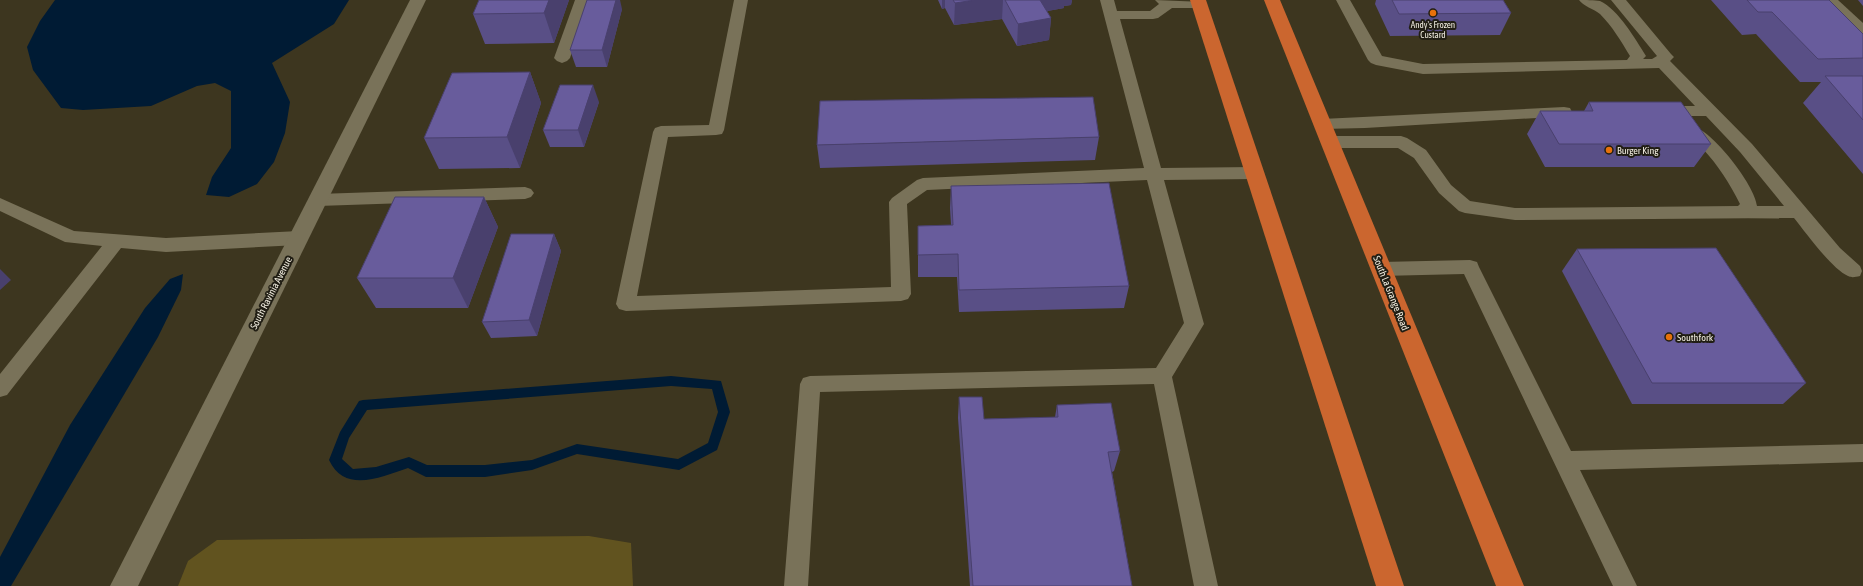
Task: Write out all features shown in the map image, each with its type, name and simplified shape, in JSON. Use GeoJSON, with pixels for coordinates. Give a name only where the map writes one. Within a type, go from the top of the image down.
{"type":"FeatureCollection","features":[{"type":"Feature","properties":{"kind":"highway","name":"South La Grange Road"},"geometry":{"type":"LineString","coordinates":[[1272,0],[1510,586]]}},
{"type":"Feature","properties":{"kind":"highway"},"geometry":{"type":"LineString","coordinates":[[1198,2],[1390,586]]}},
{"type":"Feature","properties":{"kind":"street","name":"South Ravinia Avenue"},"geometry":{"type":"LineString","coordinates":[[124,586],[418,0]]}},
{"type":"Feature","properties":{"kind":"lane"},"geometry":{"type":"LineString","coordinates":[[562,58],[582,0]]}},
{"type":"Feature","properties":{"kind":"lane"},"geometry":{"type":"LineString","coordinates":[[741,0],[716,130],[661,132],[626,304],[901,294],[898,202],[923,184],[1154,174],[1255,172]]}},
{"type":"Feature","properties":{"kind":"lane"},"geometry":{"type":"LineString","coordinates":[[1343,0],[1376,60],[1422,69],[1656,64],[1666,57],[1618,0]]}},
{"type":"Feature","properties":{"kind":"lane"},"geometry":{"type":"LineString","coordinates":[[1586,0],[1600,7],[1634,48],[1638,56],[1632,64]]}},
{"type":"Feature","properties":{"kind":"lane"},"geometry":{"type":"LineString","coordinates":[[1830,0],[1863,31]]}},
{"type":"Feature","properties":{"kind":"lane"},"geometry":{"type":"LineString","coordinates":[[1198,2],[1165,2],[1153,16],[1109,7],[1194,324],[1162,376],[1206,586]]}},
{"type":"Feature","properties":{"kind":"lane"},"geometry":{"type":"LineString","coordinates":[[1661,60],[1746,148],[1833,253],[1853,271]]}},
{"type":"Feature","properties":{"kind":"lane"},"geometry":{"type":"LineString","coordinates":[[1710,111],[1645,115],[1679,123],[1698,133],[1725,164],[1741,188],[1749,205],[1742,213]]}},
{"type":"Feature","properties":{"kind":"lane"},"geometry":{"type":"LineString","coordinates":[[1326,133],[1365,123],[1496,115],[1528,122],[1579,116]]}},
{"type":"Feature","properties":{"kind":"lane"},"geometry":{"type":"LineString","coordinates":[[1326,133],[1401,142],[1420,154],[1445,189],[1466,207],[1515,214],[1798,212]]}},
{"type":"Feature","properties":{"kind":"lane"},"geometry":{"type":"LineString","coordinates":[[318,200],[525,192]]}},
{"type":"Feature","properties":{"kind":"lane"},"geometry":{"type":"LineString","coordinates":[[0,204],[71,237],[166,245],[299,238]]}},
{"type":"Feature","properties":{"kind":"lane"},"geometry":{"type":"LineString","coordinates":[[0,389],[116,241]]}},
{"type":"Feature","properties":{"kind":"lane"},"geometry":{"type":"LineString","coordinates":[[1381,269],[1470,267],[1625,586]]}},
{"type":"Feature","properties":{"kind":"lane"},"geometry":{"type":"LineString","coordinates":[[796,586],[810,384],[1162,376]]}},
{"type":"Feature","properties":{"kind":"lane"},"geometry":{"type":"LineString","coordinates":[[1564,461],[1863,453]]}},
{"type":"Feature","properties":{"kind":"shaded area"},"geometry":{"type":"Polygon","coordinates":[[[589,536],[631,543],[633,586],[178,586],[188,561],[217,540],[589,536]]]}},
{"type":"Feature","properties":{"kind":"water"},"geometry":{"type":"Polygon","coordinates":[[[55,0],[349,0],[334,24],[272,63],[290,102],[285,133],[274,162],[257,184],[229,197],[206,195],[212,177],[231,148],[231,91],[215,83],[197,86],[151,106],[83,110],[61,108],[33,70],[27,47],[40,21],[55,0]]]}},
{"type":"Feature","properties":{"kind":"water"},"geometry":{"type":"Polygon","coordinates":[[[183,274],[181,290],[158,337],[11,586],[0,586],[0,557],[70,425],[145,308],[170,279],[183,274]]]}},
{"type":"Feature","properties":{"kind":"building"},"geometry":{"type":"Polygon","coordinates":[[[479,0],[549,0],[544,13],[473,14],[479,0]]]}},
{"type":"Feature","properties":{"kind":"building"},"geometry":{"type":"Polygon","coordinates":[[[587,0],[616,0],[602,50],[570,50],[587,0]]]}},
{"type":"Feature","properties":{"kind":"building"},"geometry":{"type":"Polygon","coordinates":[[[953,0],[975,0],[955,3],[953,0]]]}},
{"type":"Feature","properties":{"kind":"building"},"geometry":{"type":"Polygon","coordinates":[[[1005,0],[1040,0],[1051,18],[1018,24],[1005,0]]]}},
{"type":"Feature","properties":{"kind":"building"},"geometry":{"type":"Polygon","coordinates":[[[1392,0],[1503,0],[1511,13],[1399,14],[1392,0]]]}},
{"type":"Feature","properties":{"kind":"building"},"geometry":{"type":"Polygon","coordinates":[[[1747,0],[1829,0],[1863,34],[1863,58],[1818,59],[1772,12],[1758,12],[1747,0]]]}},
{"type":"Feature","properties":{"kind":"building"},"geometry":{"type":"Polygon","coordinates":[[[530,72],[507,137],[424,138],[452,73],[530,72]]]}},
{"type":"Feature","properties":{"kind":"building"},"geometry":{"type":"Polygon","coordinates":[[[1825,76],[1863,76],[1863,120],[1825,76]]]}},
{"type":"Feature","properties":{"kind":"building"},"geometry":{"type":"Polygon","coordinates":[[[560,85],[593,85],[578,130],[543,130],[560,85]]]}},
{"type":"Feature","properties":{"kind":"building"},"geometry":{"type":"Polygon","coordinates":[[[1093,97],[1099,137],[817,145],[820,101],[1093,97]]]}},
{"type":"Feature","properties":{"kind":"building"},"geometry":{"type":"Polygon","coordinates":[[[1589,102],[1681,102],[1711,144],[1559,144],[1540,111],[1593,111],[1589,102]]]}},
{"type":"Feature","properties":{"kind":"building"},"geometry":{"type":"Polygon","coordinates":[[[1109,183],[1129,286],[959,290],[958,254],[918,255],[918,226],[953,225],[951,186],[1109,183]]]}},
{"type":"Feature","properties":{"kind":"building"},"geometry":{"type":"Polygon","coordinates":[[[395,197],[484,197],[453,278],[357,278],[395,197]]]}},
{"type":"Feature","properties":{"kind":"building"},"geometry":{"type":"Polygon","coordinates":[[[511,234],[554,234],[529,320],[482,322],[511,234]]]}},
{"type":"Feature","properties":{"kind":"building","name":"Southfork"},"geometry":{"type":"Polygon","coordinates":[[[1716,248],[1806,383],[1652,383],[1577,249],[1716,248]]]}},
{"type":"Feature","properties":{"kind":"building"},"geometry":{"type":"Polygon","coordinates":[[[959,397],[982,397],[984,419],[1058,417],[1057,405],[1111,403],[1120,451],[1108,452],[1132,586],[973,586],[959,397]]]}},
{"type":"Feature","properties":{"kind":"waterway"},"geometry":{"type":"LineString","coordinates":[[671,381],[717,384],[724,412],[713,446],[679,465],[577,449],[532,465],[485,471],[426,471],[409,462],[376,473],[350,475],[335,460],[344,436],[363,405],[671,381]]}},
{"type":"Feature","properties":{"kind":"place","name":"Andy's Frozen Custard"},"geometry":{"type":"Point","coordinates":[1433,13]}},
{"type":"Feature","properties":{"kind":"place","name":"Burger King"},"geometry":{"type":"Point","coordinates":[1609,150]}},
{"type":"Feature","properties":{"kind":"place","name":"Southfork"},"geometry":{"type":"Point","coordinates":[1669,337]}}]}
